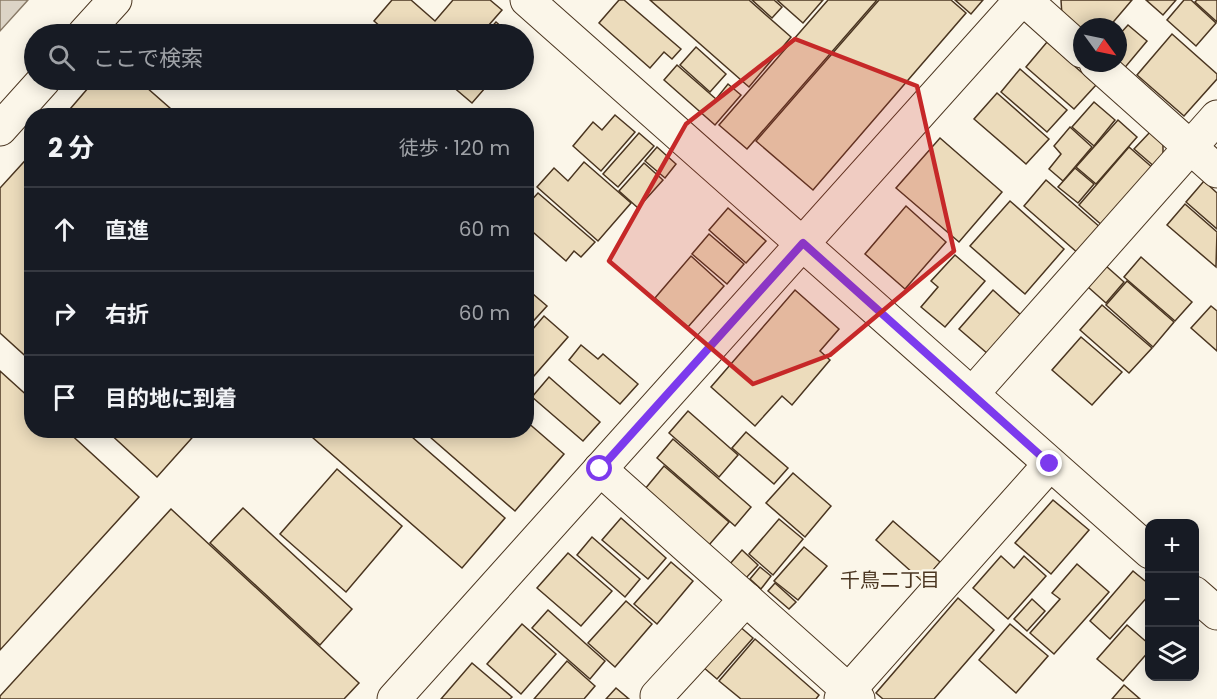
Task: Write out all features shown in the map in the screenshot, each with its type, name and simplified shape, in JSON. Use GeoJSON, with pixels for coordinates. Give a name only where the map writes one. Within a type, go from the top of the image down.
{"type":"FeatureCollection","features":[{"type":"Feature","properties":{"kind":"street"},"geometry":{"type":"LineString","coordinates":[[93,24],[115,0]]}},
{"type":"Feature","properties":{"kind":"street"},"geometry":{"type":"LineString","coordinates":[[527,0],[1145,548]]}},
{"type":"Feature","properties":{"kind":"street"},"geometry":{"type":"LineString","coordinates":[[404,696],[600,469],[1023,0],[1073,43]]}},
{"type":"Feature","properties":{"kind":"street"},"geometry":{"type":"LineString","coordinates":[[1106,72],[1217,171]]}},
{"type":"Feature","properties":{"kind":"street"},"geometry":{"type":"LineString","coordinates":[[0,129],[35,90]]}},
{"type":"Feature","properties":{"kind":"street"},"geometry":{"type":"LineString","coordinates":[[972,394],[1217,117]]}},
{"type":"Feature","properties":{"kind":"street"},"geometry":{"type":"LineString","coordinates":[[600,469],[746,599],[849,696],[1050,464]]}},
{"type":"Feature","properties":{"kind":"street"},"geometry":{"type":"LineString","coordinates":[[1199,597],[1217,613]]}},
{"type":"Feature","properties":{"kind":"street"},"geometry":{"type":"LineString","coordinates":[[660,699],[657,696],[746,599]]}},
{"type":"Feature","properties":{"kind":"highlighted area"},"geometry":{"type":"Polygon","coordinates":[[[795,39],[917,86],[954,251],[830,355],[753,384],[609,261],[686,124],[795,39]]]}},
{"type":"Feature","properties":{"kind":"shaded area"},"geometry":{"type":"Polygon","coordinates":[[[0,0],[28,0],[0,31],[0,0]]]}},
{"type":"Feature","properties":{"kind":"building"},"geometry":{"type":"Polygon","coordinates":[[[392,0],[411,0],[435,21],[453,0],[490,0],[502,10],[490,24],[377,24],[374,21],[392,0]]]}},
{"type":"Feature","properties":{"kind":"building"},"geometry":{"type":"Polygon","coordinates":[[[619,0],[624,0],[681,49],[672,59],[664,52],[650,68],[599,23],[619,0]]]}},
{"type":"Feature","properties":{"kind":"building"},"geometry":{"type":"Polygon","coordinates":[[[650,0],[749,0],[791,37],[749,87],[650,0]]]}},
{"type":"Feature","properties":{"kind":"building"},"geometry":{"type":"Polygon","coordinates":[[[752,0],[774,0],[782,7],[772,18],[752,0]]]}},
{"type":"Feature","properties":{"kind":"building"},"geometry":{"type":"Polygon","coordinates":[[[777,0],[823,0],[803,23],[777,0]]]}},
{"type":"Feature","properties":{"kind":"building"},"geometry":{"type":"Polygon","coordinates":[[[828,0],[877,0],[747,149],[719,125],[828,0]]]}},
{"type":"Feature","properties":{"kind":"building"},"geometry":{"type":"Polygon","coordinates":[[[879,0],[951,0],[966,13],[813,190],[756,141],[879,0]]]}},
{"type":"Feature","properties":{"kind":"building"},"geometry":{"type":"Polygon","coordinates":[[[955,0],[983,0],[971,14],[955,0]]]}},
{"type":"Feature","properties":{"kind":"building"},"geometry":{"type":"Polygon","coordinates":[[[1061,0],[1132,0],[1117,18],[1073,18],[1073,26],[1062,16],[1061,0]]]}},
{"type":"Feature","properties":{"kind":"building"},"geometry":{"type":"Polygon","coordinates":[[[1146,0],[1176,0],[1163,15],[1146,0]]]}},
{"type":"Feature","properties":{"kind":"building"},"geometry":{"type":"Polygon","coordinates":[[[1184,0],[1191,0],[1216,23],[1196,46],[1167,20],[1184,0]]]}},
{"type":"Feature","properties":{"kind":"building"},"geometry":{"type":"Polygon","coordinates":[[[1197,0],[1217,0],[1217,22],[1195,2],[1197,0]]]}},
{"type":"Feature","properties":{"kind":"building"},"geometry":{"type":"Polygon","coordinates":[[[1127,26],[1147,41],[1127,65],[1127,26]]]}},
{"type":"Feature","properties":{"kind":"building"},"geometry":{"type":"Polygon","coordinates":[[[1172,34],[1217,74],[1217,79],[1184,116],[1137,75],[1172,34]]]}},
{"type":"Feature","properties":{"kind":"building"},"geometry":{"type":"Polygon","coordinates":[[[1047,42],[1073,65],[1073,72],[1081,72],[1096,85],[1074,109],[1026,67],[1047,42]]]}},
{"type":"Feature","properties":{"kind":"building"},"geometry":{"type":"Polygon","coordinates":[[[696,47],[726,74],[710,92],[680,65],[696,47]]]}},
{"type":"Feature","properties":{"kind":"building"},"geometry":{"type":"Polygon","coordinates":[[[677,65],[716,99],[728,84],[741,95],[715,125],[664,80],[677,65]]]}},
{"type":"Feature","properties":{"kind":"building"},"geometry":{"type":"Polygon","coordinates":[[[1020,69],[1067,110],[1047,132],[1001,92],[1020,69]]]}},
{"type":"Feature","properties":{"kind":"building"},"geometry":{"type":"Polygon","coordinates":[[[86,90],[149,90],[170,108],[71,108],[86,90]]]}},
{"type":"Feature","properties":{"kind":"building"},"geometry":{"type":"Polygon","coordinates":[[[457,90],[483,90],[472,103],[457,90]]]}},
{"type":"Feature","properties":{"kind":"building"},"geometry":{"type":"Polygon","coordinates":[[[997,93],[1049,139],[1026,164],[974,119],[997,93]]]}},
{"type":"Feature","properties":{"kind":"building"},"geometry":{"type":"Polygon","coordinates":[[[1094,102],[1115,120],[1094,146],[1072,127],[1094,102]]]}},
{"type":"Feature","properties":{"kind":"building"},"geometry":{"type":"Polygon","coordinates":[[[615,115],[635,132],[601,171],[573,146],[593,122],[602,130],[615,115]]]}},
{"type":"Feature","properties":{"kind":"building"},"geometry":{"type":"Polygon","coordinates":[[[1118,120],[1137,137],[1096,184],[1076,167],[1118,120]]]}},
{"type":"Feature","properties":{"kind":"building"},"geometry":{"type":"Polygon","coordinates":[[[1070,127],[1092,147],[1063,181],[1049,169],[1061,154],[1054,146],[1070,127]]]}},
{"type":"Feature","properties":{"kind":"building"},"geometry":{"type":"Polygon","coordinates":[[[1151,131],[1163,142],[1163,158],[1156,168],[1134,149],[1151,131]]]}},
{"type":"Feature","properties":{"kind":"building"},"geometry":{"type":"Polygon","coordinates":[[[639,133],[654,146],[618,187],[603,174],[639,133]]]}},
{"type":"Feature","properties":{"kind":"building"},"geometry":{"type":"Polygon","coordinates":[[[940,138],[1002,192],[959,242],[896,188],[940,138]]]}},
{"type":"Feature","properties":{"kind":"building"},"geometry":{"type":"Polygon","coordinates":[[[657,147],[676,164],[665,178],[645,161],[657,147]]]}},
{"type":"Feature","properties":{"kind":"building"},"geometry":{"type":"Polygon","coordinates":[[[1129,147],[1154,169],[1104,227],[1079,205],[1129,147]]]}},
{"type":"Feature","properties":{"kind":"building"},"geometry":{"type":"Polygon","coordinates":[[[24,162],[24,355],[0,333],[0,188],[24,162]]]}},
{"type":"Feature","properties":{"kind":"building"},"geometry":{"type":"Polygon","coordinates":[[[584,162],[631,203],[598,241],[537,187],[554,168],[568,181],[584,162]]]}},
{"type":"Feature","properties":{"kind":"building"},"geometry":{"type":"Polygon","coordinates":[[[644,163],[663,180],[638,208],[619,191],[644,163]]]}},
{"type":"Feature","properties":{"kind":"building"},"geometry":{"type":"Polygon","coordinates":[[[1075,168],[1094,184],[1078,203],[1058,187],[1075,168]]]}},
{"type":"Feature","properties":{"kind":"building"},"geometry":{"type":"Polygon","coordinates":[[[1046,180],[1101,228],[1079,254],[1024,206],[1046,180]]]}},
{"type":"Feature","properties":{"kind":"building"},"geometry":{"type":"Polygon","coordinates":[[[1204,181],[1217,193],[1217,229],[1186,202],[1204,181]]]}},
{"type":"Feature","properties":{"kind":"building"},"geometry":{"type":"Polygon","coordinates":[[[538,193],[595,242],[581,257],[574,251],[566,261],[534,233],[534,197],[538,193]]]}},
{"type":"Feature","properties":{"kind":"building"},"geometry":{"type":"Polygon","coordinates":[[[1010,201],[1064,249],[1025,294],[970,246],[1010,201]]]}},
{"type":"Feature","properties":{"kind":"building"},"geometry":{"type":"Polygon","coordinates":[[[1185,204],[1217,232],[1216,267],[1167,225],[1185,204]]]}},
{"type":"Feature","properties":{"kind":"building"},"geometry":{"type":"Polygon","coordinates":[[[906,206],[946,242],[905,289],[865,254],[906,206]]]}},
{"type":"Feature","properties":{"kind":"building"},"geometry":{"type":"Polygon","coordinates":[[[728,208],[766,241],[746,263],[709,230],[728,208]]]}},
{"type":"Feature","properties":{"kind":"building"},"geometry":{"type":"Polygon","coordinates":[[[709,234],[744,264],[727,284],[692,254],[709,234]]]}},
{"type":"Feature","properties":{"kind":"building"},"geometry":{"type":"Polygon","coordinates":[[[955,255],[985,281],[945,327],[921,307],[938,287],[931,281],[955,255]]]}},
{"type":"Feature","properties":{"kind":"building"},"geometry":{"type":"Polygon","coordinates":[[[691,256],[724,286],[688,327],[655,298],[691,256]]]}},
{"type":"Feature","properties":{"kind":"building"},"geometry":{"type":"Polygon","coordinates":[[[1141,257],[1192,302],[1175,321],[1124,277],[1141,257]]]}},
{"type":"Feature","properties":{"kind":"building"},"geometry":{"type":"Polygon","coordinates":[[[1106,266],[1124,282],[1106,303],[1088,287],[1106,266]]]}},
{"type":"Feature","properties":{"kind":"building"},"geometry":{"type":"Polygon","coordinates":[[[1127,281],[1174,322],[1153,347],[1106,305],[1127,281]]]}},
{"type":"Feature","properties":{"kind":"building"},"geometry":{"type":"Polygon","coordinates":[[[795,290],[839,329],[820,351],[830,360],[792,405],[782,396],[755,426],[711,387],[795,290]]]}},
{"type":"Feature","properties":{"kind":"building"},"geometry":{"type":"Polygon","coordinates":[[[993,290],[1022,316],[988,354],[959,329],[993,290]]]}},
{"type":"Feature","properties":{"kind":"building"},"geometry":{"type":"Polygon","coordinates":[[[534,295],[547,306],[534,320],[534,295]]]}},
{"type":"Feature","properties":{"kind":"building"},"geometry":{"type":"Polygon","coordinates":[[[1102,305],[1152,348],[1129,373],[1080,330],[1102,305]]]}},
{"type":"Feature","properties":{"kind":"building"},"geometry":{"type":"Polygon","coordinates":[[[1211,306],[1217,311],[1217,351],[1191,328],[1211,306]]]}},
{"type":"Feature","properties":{"kind":"building"},"geometry":{"type":"Polygon","coordinates":[[[544,316],[568,337],[534,376],[534,328],[544,316]]]}},
{"type":"Feature","properties":{"kind":"building"},"geometry":{"type":"Polygon","coordinates":[[[1081,337],[1122,372],[1092,405],[1052,370],[1081,337]]]}},
{"type":"Feature","properties":{"kind":"building"},"geometry":{"type":"Polygon","coordinates":[[[581,345],[598,359],[603,354],[638,384],[620,404],[569,360],[581,345]]]}},
{"type":"Feature","properties":{"kind":"building"},"geometry":{"type":"Polygon","coordinates":[[[0,371],[24,393],[24,438],[75,438],[139,497],[0,650],[0,371]]]}},
{"type":"Feature","properties":{"kind":"building"},"geometry":{"type":"Polygon","coordinates":[[[549,377],[600,422],[583,441],[534,399],[534,395],[549,377]]]}},
{"type":"Feature","properties":{"kind":"building"},"geometry":{"type":"Polygon","coordinates":[[[688,411],[738,455],[719,477],[669,433],[688,411]]]}},
{"type":"Feature","properties":{"kind":"building"},"geometry":{"type":"Polygon","coordinates":[[[534,428],[564,454],[515,511],[431,438],[534,438],[534,428]]]}},
{"type":"Feature","properties":{"kind":"building"},"geometry":{"type":"Polygon","coordinates":[[[746,432],[788,468],[774,484],[732,448],[746,432]]]}},
{"type":"Feature","properties":{"kind":"building"},"geometry":{"type":"Polygon","coordinates":[[[115,438],[192,438],[157,477],[115,438]]]}},
{"type":"Feature","properties":{"kind":"building"},"geometry":{"type":"Polygon","coordinates":[[[313,438],[413,438],[505,518],[462,568],[313,438]]]}},
{"type":"Feature","properties":{"kind":"building"},"geometry":{"type":"Polygon","coordinates":[[[673,439],[751,507],[735,526],[657,458],[673,439]]]}},
{"type":"Feature","properties":{"kind":"building"},"geometry":{"type":"Polygon","coordinates":[[[664,466],[729,522],[709,545],[645,489],[664,466]]]}},
{"type":"Feature","properties":{"kind":"building"},"geometry":{"type":"Polygon","coordinates":[[[337,469],[402,526],[346,592],[280,534],[337,469]]]}},
{"type":"Feature","properties":{"kind":"building"},"geometry":{"type":"Polygon","coordinates":[[[793,473],[831,506],[805,537],[766,503],[793,473]]]}},
{"type":"Feature","properties":{"kind":"building"},"geometry":{"type":"Polygon","coordinates":[[[1053,500],[1089,530],[1051,574],[1015,543],[1053,500]]]}},
{"type":"Feature","properties":{"kind":"building"},"geometry":{"type":"Polygon","coordinates":[[[243,508],[352,609],[320,645],[210,543],[243,508]]]}},
{"type":"Feature","properties":{"kind":"building"},"geometry":{"type":"Polygon","coordinates":[[[171,509],[359,683],[344,699],[0,699],[0,696],[171,509]]]}},
{"type":"Feature","properties":{"kind":"building"},"geometry":{"type":"Polygon","coordinates":[[[621,518],[666,558],[648,579],[602,540],[621,518]]]}},
{"type":"Feature","properties":{"kind":"building"},"geometry":{"type":"Polygon","coordinates":[[[779,519],[803,539],[773,575],[749,554],[779,519]]]}},
{"type":"Feature","properties":{"kind":"building"},"geometry":{"type":"Polygon","coordinates":[[[893,521],[940,562],[923,582],[876,540],[893,521]]]}},
{"type":"Feature","properties":{"kind":"building"},"geometry":{"type":"Polygon","coordinates":[[[592,537],[640,579],[625,597],[577,555],[592,537]]]}},
{"type":"Feature","properties":{"kind":"building"},"geometry":{"type":"Polygon","coordinates":[[[804,547],[827,566],[798,600],[774,581],[804,547]]]}},
{"type":"Feature","properties":{"kind":"building"},"geometry":{"type":"Polygon","coordinates":[[[742,550],[758,565],[745,579],[729,565],[742,550]]]}},
{"type":"Feature","properties":{"kind":"building"},"geometry":{"type":"Polygon","coordinates":[[[568,553],[612,591],[581,626],[537,588],[568,553]]]}},
{"type":"Feature","properties":{"kind":"building"},"geometry":{"type":"Polygon","coordinates":[[[1001,556],[1014,568],[1024,556],[1046,576],[1008,619],[973,588],[1001,556]]]}},
{"type":"Feature","properties":{"kind":"building"},"geometry":{"type":"Polygon","coordinates":[[[671,562],[693,581],[657,624],[634,604],[671,562]]]}},
{"type":"Feature","properties":{"kind":"building"},"geometry":{"type":"Polygon","coordinates":[[[1077,564],[1109,592],[1054,654],[1030,633],[1060,599],[1052,593],[1077,564]]]}},
{"type":"Feature","properties":{"kind":"building"},"geometry":{"type":"Polygon","coordinates":[[[760,567],[771,576],[761,589],[750,579],[760,567]]]}},
{"type":"Feature","properties":{"kind":"building"},"geometry":{"type":"Polygon","coordinates":[[[1133,571],[1145,581],[1145,600],[1110,639],[1090,621],[1133,571]]]}},
{"type":"Feature","properties":{"kind":"building"},"geometry":{"type":"Polygon","coordinates":[[[775,583],[796,602],[789,609],[768,591],[775,583]]]}},
{"type":"Feature","properties":{"kind":"building"},"geometry":{"type":"Polygon","coordinates":[[[958,598],[994,630],[934,699],[883,699],[876,693],[958,598]]]}},
{"type":"Feature","properties":{"kind":"building"},"geometry":{"type":"Polygon","coordinates":[[[1032,599],[1045,611],[1027,631],[1014,619],[1032,599]]]}},
{"type":"Feature","properties":{"kind":"building"},"geometry":{"type":"Polygon","coordinates":[[[626,601],[652,624],[615,667],[588,643],[626,601]]]}},
{"type":"Feature","properties":{"kind":"building"},"geometry":{"type":"Polygon","coordinates":[[[548,610],[605,661],[590,679],[532,628],[548,610]]]}},
{"type":"Feature","properties":{"kind":"building"},"geometry":{"type":"Polygon","coordinates":[[[522,624],[556,654],[521,694],[487,664],[522,624]]]}},
{"type":"Feature","properties":{"kind":"building"},"geometry":{"type":"Polygon","coordinates":[[[1010,624],[1048,656],[1016,693],[979,660],[1010,624]]]}},
{"type":"Feature","properties":{"kind":"building"},"geometry":{"type":"Polygon","coordinates":[[[738,625],[753,638],[717,679],[703,667],[738,625]]]}},
{"type":"Feature","properties":{"kind":"building"},"geometry":{"type":"Polygon","coordinates":[[[1127,625],[1145,641],[1145,656],[1123,681],[1097,659],[1127,625]]]}},
{"type":"Feature","properties":{"kind":"building"},"geometry":{"type":"Polygon","coordinates":[[[755,639],[819,695],[816,699],[741,699],[719,681],[755,639]]]}},
{"type":"Feature","properties":{"kind":"building"},"geometry":{"type":"Polygon","coordinates":[[[567,661],[595,686],[584,699],[534,699],[567,661]]]}},
{"type":"Feature","properties":{"kind":"building"},"geometry":{"type":"Polygon","coordinates":[[[472,663],[512,697],[510,699],[441,699],[472,663]]]}},
{"type":"Feature","properties":{"kind":"building"},"geometry":{"type":"Polygon","coordinates":[[[1124,685],[1140,699],[1112,699],[1124,685]]]}},
{"type":"Feature","properties":{"kind":"building"},"geometry":{"type":"Polygon","coordinates":[[[616,688],[629,699],[606,699],[616,688]]]}},
{"type":"Feature","properties":{"kind":"district","name":"千鳥二丁目"},"geometry":{"type":"Point","coordinates":[890,580]}},
{"type":"Feature","properties":{"kind":"route"},"geometry":{"type":"LineString","coordinates":[[600,469],[803,243],[1050,464]]}}]}
